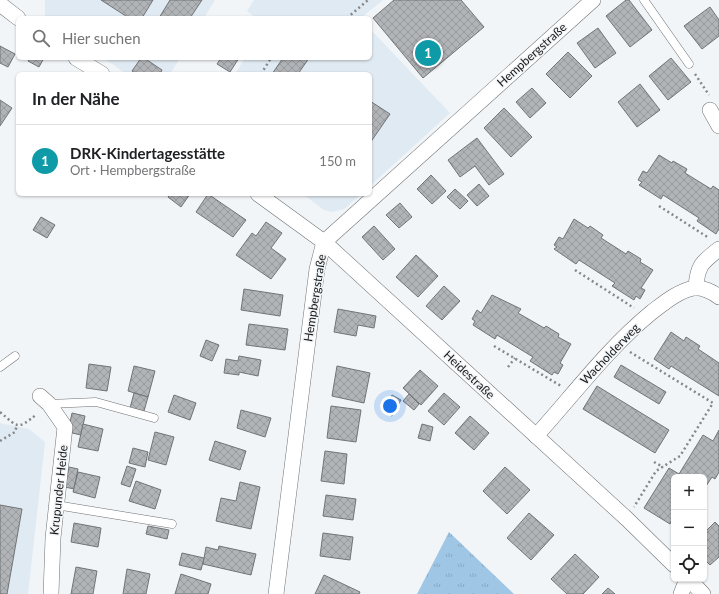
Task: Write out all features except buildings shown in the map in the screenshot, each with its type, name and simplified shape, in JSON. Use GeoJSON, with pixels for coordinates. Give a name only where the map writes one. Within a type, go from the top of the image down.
{"type":"FeatureCollection","features":[{"type":"Feature","properties":{"kind":"street","name":"Hempbergstraße"},"geometry":{"type":"LineString","coordinates":[[276,594],[317,269],[324,242],[593,0]]}},
{"type":"Feature","properties":{"kind":"street"},"geometry":{"type":"LineString","coordinates":[[0,4],[16,16]]}},
{"type":"Feature","properties":{"kind":"street"},"geometry":{"type":"LineString","coordinates":[[79,60],[99,72]]}},
{"type":"Feature","properties":{"kind":"street"},"geometry":{"type":"LineString","coordinates":[[710,110],[719,126]]}},
{"type":"Feature","properties":{"kind":"street","name":"Heidestraße"},"geometry":{"type":"LineString","coordinates":[[261,196],[324,242],[627,519],[671,562]]}},
{"type":"Feature","properties":{"kind":"street"},"geometry":{"type":"LineString","coordinates":[[716,244],[701,265],[697,275],[696,288],[706,290],[719,297]]}},
{"type":"Feature","properties":{"kind":"street","name":"Wacholderweg"},"geometry":{"type":"LineString","coordinates":[[536,436],[617,344],[647,316],[664,303],[684,291],[696,288]]}},
{"type":"Feature","properties":{"kind":"street","name":"Krupunder Heide"},"geometry":{"type":"LineString","coordinates":[[44,400],[65,427],[53,538],[51,594]]}},
{"type":"Feature","properties":{"kind":"street"},"geometry":{"type":"LineString","coordinates":[[682,594],[687,582]]}},
{"type":"Feature","properties":{"kind":"street"},"geometry":{"type":"LineString","coordinates":[[691,582],[703,594]]}},
{"type":"Feature","properties":{"kind":"lane"},"geometry":{"type":"LineString","coordinates":[[644,0],[689,64]]}},
{"type":"Feature","properties":{"kind":"lane"},"geometry":{"type":"LineString","coordinates":[[0,367],[15,356]]}},
{"type":"Feature","properties":{"kind":"lane"},"geometry":{"type":"LineString","coordinates":[[44,400],[96,402],[154,418]]}},
{"type":"Feature","properties":{"kind":"lane"},"geometry":{"type":"LineString","coordinates":[[56,506],[172,524]]}},
{"type":"Feature","properties":{"kind":"path"},"geometry":{"type":"LineString","coordinates":[[349,16],[368,0]]}},
{"type":"Feature","properties":{"kind":"path"},"geometry":{"type":"LineString","coordinates":[[263,72],[270,60]]}},
{"type":"Feature","properties":{"kind":"path"},"geometry":{"type":"LineString","coordinates":[[689,64],[712,100],[710,110]]}},
{"type":"Feature","properties":{"kind":"path"},"geometry":{"type":"LineString","coordinates":[[659,206],[716,244]]}},
{"type":"Feature","properties":{"kind":"path"},"geometry":{"type":"LineString","coordinates":[[575,270],[647,316]]}},
{"type":"Feature","properties":{"kind":"path"},"geometry":{"type":"LineString","coordinates":[[617,344],[713,403],[680,456],[656,471],[627,519]]}},
{"type":"Feature","properties":{"kind":"path"},"geometry":{"type":"LineString","coordinates":[[494,346],[573,394]]}},
{"type":"Feature","properties":{"kind":"path"},"geometry":{"type":"LineString","coordinates":[[508,367],[515,358]]}},
{"type":"Feature","properties":{"kind":"path"},"geometry":{"type":"LineString","coordinates":[[0,412],[17,425],[21,426],[44,400]]}},
{"type":"Feature","properties":{"kind":"path"},"geometry":{"type":"LineString","coordinates":[[0,441],[15,432],[17,425]]}},
{"type":"Feature","properties":{"kind":"path"},"geometry":{"type":"LineString","coordinates":[[654,462],[663,467]]}},
{"type":"Feature","properties":{"kind":"shaded area"},"geometry":{"type":"Polygon","coordinates":[[[45,0],[215,0],[205,16],[45,16],[45,0]]]}},
{"type":"Feature","properties":{"kind":"shaded area"},"geometry":{"type":"Polygon","coordinates":[[[254,0],[383,0],[363,16],[253,16],[247,11],[254,0]]]}},
{"type":"Feature","properties":{"kind":"shaded area"},"geometry":{"type":"Polygon","coordinates":[[[372,31],[450,113],[372,184],[372,72],[236,72],[244,60],[372,60],[372,31]]]}},
{"type":"Feature","properties":{"kind":"shaded area"},"geometry":{"type":"Polygon","coordinates":[[[107,60],[179,60],[171,72],[123,72],[107,60]]]}},
{"type":"Feature","properties":{"kind":"shaded area"},"geometry":{"type":"Polygon","coordinates":[[[304,196],[359,196],[344,209],[332,212],[324,210],[304,196]]]}},
{"type":"Feature","properties":{"kind":"shaded area"},"geometry":{"type":"Polygon","coordinates":[[[0,423],[29,429],[45,442],[28,594],[0,594],[0,423]]]}},
{"type":"Feature","properties":{"kind":"green space"},"geometry":{"type":"Polygon","coordinates":[[[449,532],[514,594],[417,594],[449,532]]]}},
{"type":"Feature","properties":{"kind":"place","name":"DRK-Kindertagesstätte"},"geometry":{"type":"Point","coordinates":[428,53]}}]}
